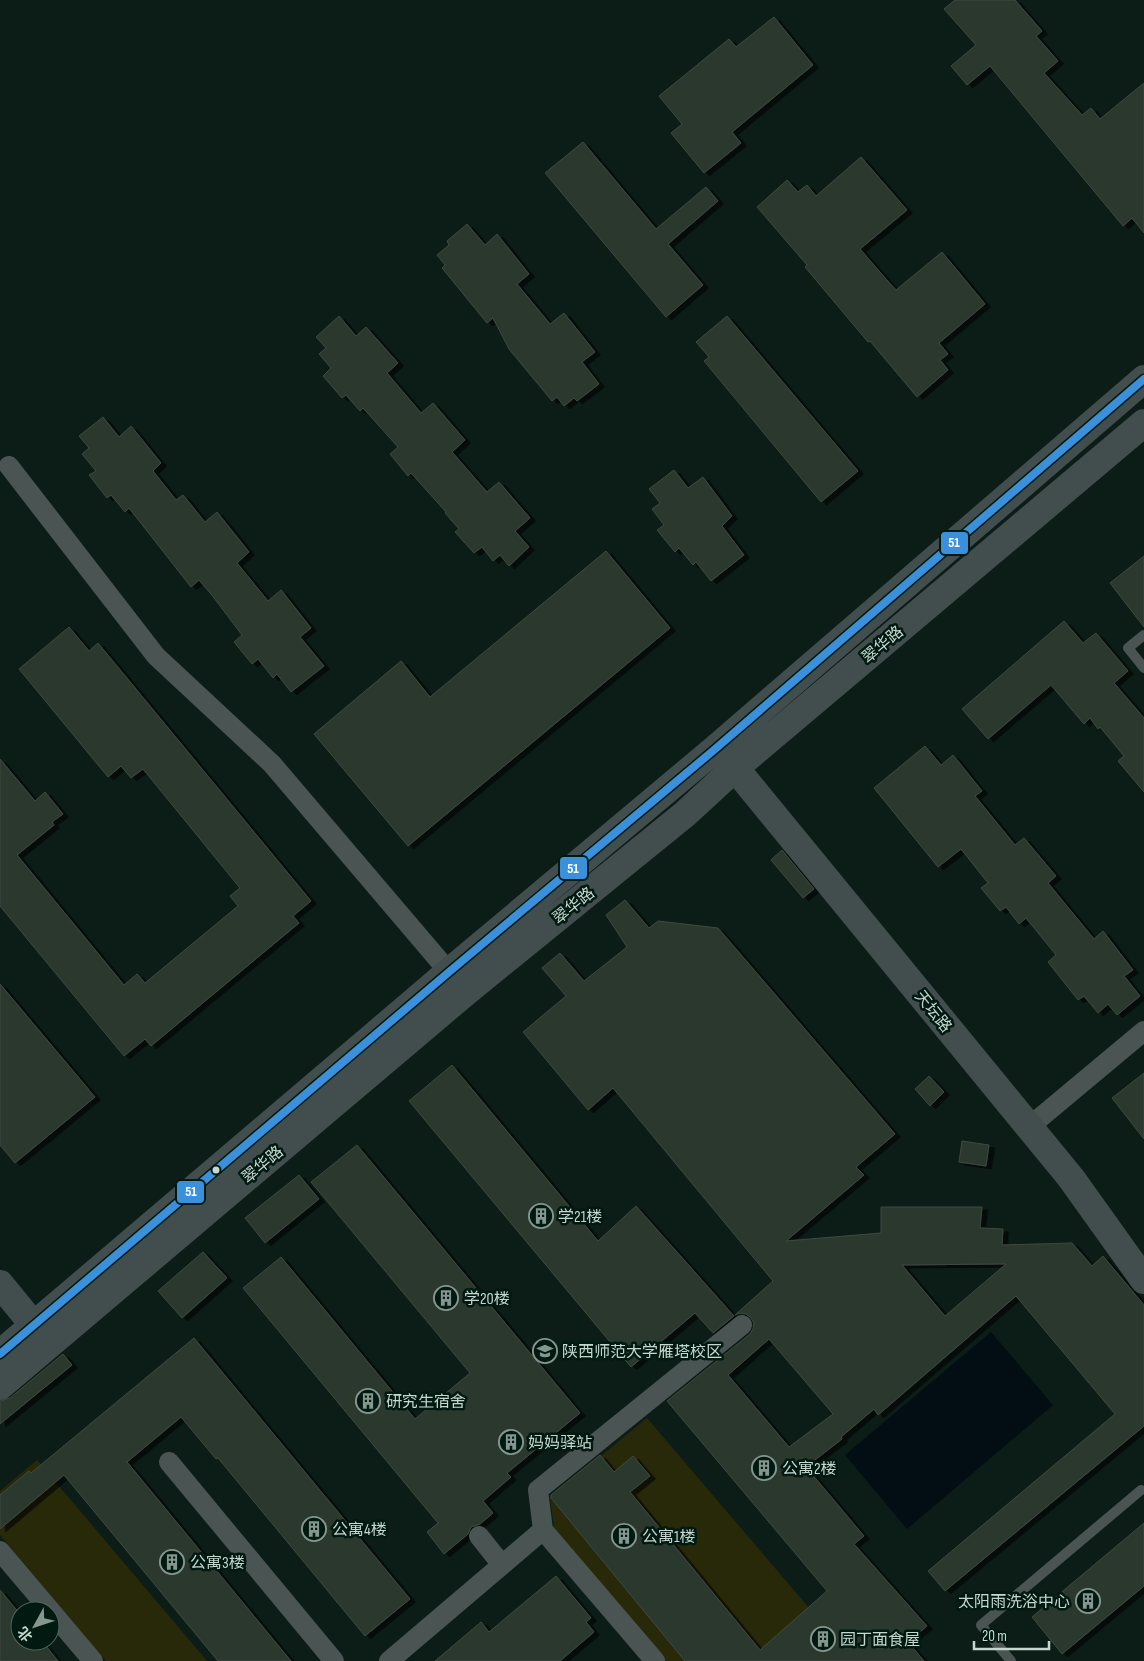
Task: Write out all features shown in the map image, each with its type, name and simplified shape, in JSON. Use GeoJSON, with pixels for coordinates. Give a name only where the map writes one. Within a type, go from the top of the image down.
{"type":"FeatureCollection","features":[{"type":"Feature","properties":{"kind":"main road","name":"翠华路"},"geometry":{"type":"LineString","coordinates":[[0,1386],[42,1335],[449,972],[714,750],[1144,379]]}},
{"type":"Feature","properties":{"kind":"main road","name":"翠华路"},"geometry":{"type":"LineString","coordinates":[[0,1354],[42,1335],[685,814],[735,768],[1144,422]]}},
{"type":"Feature","properties":{"kind":"main road","name":"天坛路"},"geometry":{"type":"LineString","coordinates":[[714,750],[735,768],[1071,1178],[1144,1280]]}},
{"type":"Feature","properties":{"kind":"main road"},"geometry":{"type":"LineString","coordinates":[[0,1284],[42,1335]]}},
{"type":"Feature","properties":{"kind":"street"},"geometry":{"type":"LineString","coordinates":[[9,466],[156,656],[272,764],[449,972]]}},
{"type":"Feature","properties":{"kind":"street"},"geometry":{"type":"LineString","coordinates":[[1029,1127],[1144,1031]]}},
{"type":"Feature","properties":{"kind":"street"},"geometry":{"type":"LineString","coordinates":[[655,1661],[543,1530],[538,1490],[742,1325]]}},
{"type":"Feature","properties":{"kind":"street"},"geometry":{"type":"LineString","coordinates":[[170,1462],[334,1661]]}},
{"type":"Feature","properties":{"kind":"street"},"geometry":{"type":"LineString","coordinates":[[389,1661],[543,1530]]}},
{"type":"Feature","properties":{"kind":"street"},"geometry":{"type":"LineString","coordinates":[[478,1536],[502,1565]]}},
{"type":"Feature","properties":{"kind":"street"},"geometry":{"type":"LineString","coordinates":[[0,1551],[90,1660]]}},
{"type":"Feature","properties":{"kind":"lane"},"geometry":{"type":"LineString","coordinates":[[1144,635],[1128,648],[1144,668]]}},
{"type":"Feature","properties":{"kind":"lane"},"geometry":{"type":"LineString","coordinates":[[1011,1661],[982,1624],[1141,1490]]}},
{"type":"Feature","properties":{"kind":"shaded area"},"geometry":{"type":"Polygon","coordinates":[[[991,1332],[1053,1405],[907,1529],[845,1455],[991,1332]]]}},
{"type":"Feature","properties":{"kind":"shaded area"},"geometry":{"type":"Polygon","coordinates":[[[647,1418],[810,1609],[748,1661],[665,1661],[554,1527],[550,1498],[647,1418]]]}},
{"type":"Feature","properties":{"kind":"shaded area"},"geometry":{"type":"Polygon","coordinates":[[[37,1460],[207,1661],[106,1661],[60,1606],[60,1601],[56,1601],[0,1535],[0,1491],[37,1460]]]}},
{"type":"Feature","properties":{"kind":"building"},"geometry":{"type":"Polygon","coordinates":[[[955,0],[1015,0],[1042,31],[1036,36],[1058,61],[1044,73],[1082,115],[1091,108],[1100,119],[1144,83],[1144,233],[1132,218],[1123,226],[990,66],[967,85],[951,66],[976,45],[944,9],[955,0]]]}},
{"type":"Feature","properties":{"kind":"building"},"geometry":{"type":"Polygon","coordinates":[[[774,17],[813,65],[732,132],[741,143],[704,173],[671,133],[682,124],[659,96],[729,39],[736,47],[774,17]]]}},
{"type":"Feature","properties":{"kind":"building"},"geometry":{"type":"Polygon","coordinates":[[[583,142],[656,229],[706,187],[718,201],[668,244],[703,285],[666,317],[545,173],[583,142]]]}},
{"type":"Feature","properties":{"kind":"building"},"geometry":{"type":"Polygon","coordinates":[[[861,157],[907,210],[860,249],[896,290],[942,252],[985,304],[939,343],[948,354],[940,360],[948,370],[917,397],[870,341],[868,342],[805,267],[807,265],[757,207],[787,180],[798,192],[807,185],[816,196],[861,157]]]}},
{"type":"Feature","properties":{"kind":"building"},"geometry":{"type":"Polygon","coordinates":[[[467,224],[485,245],[497,234],[529,274],[517,284],[550,324],[564,313],[595,352],[582,362],[599,384],[577,401],[574,398],[564,406],[557,397],[552,401],[509,349],[493,318],[487,323],[442,268],[445,265],[437,255],[449,245],[447,241],[467,224]]]}},
{"type":"Feature","properties":{"kind":"building"},"geometry":{"type":"Polygon","coordinates":[[[339,316],[356,336],[366,327],[398,363],[387,373],[421,413],[433,403],[465,440],[452,452],[487,492],[499,482],[530,518],[515,531],[529,547],[509,566],[500,555],[493,561],[482,547],[474,553],[455,532],[459,529],[446,512],[411,473],[408,476],[390,454],[398,447],[363,408],[360,411],[346,395],[342,398],[323,376],[331,368],[319,354],[326,348],[316,337],[339,316]]]}},
{"type":"Feature","properties":{"kind":"building"},"geometry":{"type":"Polygon","coordinates":[[[727,316],[858,471],[821,502],[704,361],[709,357],[696,342],[727,316]]]}},
{"type":"Feature","properties":{"kind":"building"},"geometry":{"type":"Polygon","coordinates":[[[103,417],[119,437],[131,426],[161,463],[153,471],[176,500],[183,495],[205,522],[217,512],[249,552],[237,563],[268,601],[281,590],[311,628],[300,637],[324,666],[291,692],[277,674],[273,678],[258,659],[252,664],[234,642],[242,635],[199,580],[191,587],[129,508],[125,512],[111,495],[107,498],[89,475],[96,471],[82,454],[89,448],[79,436],[103,417]]]}},
{"type":"Feature","properties":{"kind":"building"},"geometry":{"type":"Polygon","coordinates":[[[674,470],[688,488],[703,477],[732,516],[722,526],[744,555],[711,581],[696,562],[693,565],[679,548],[675,552],[657,530],[664,525],[652,509],[660,503],[649,489],[674,470]]]}},
{"type":"Feature","properties":{"kind":"building"},"geometry":{"type":"Polygon","coordinates":[[[606,551],[670,628],[408,846],[314,734],[401,661],[430,697],[606,551]]]}},
{"type":"Feature","properties":{"kind":"building"},"geometry":{"type":"Polygon","coordinates":[[[1144,556],[1144,627],[1110,583],[1144,556]]]}},
{"type":"Feature","properties":{"kind":"building"},"geometry":{"type":"Polygon","coordinates":[[[1064,621],[1083,643],[1096,633],[1128,671],[1114,683],[1144,718],[1144,792],[1118,761],[1124,756],[1100,727],[1098,729],[1090,718],[1084,724],[1051,685],[988,739],[962,709],[1064,621]]]}},
{"type":"Feature","properties":{"kind":"building"},"geometry":{"type":"Polygon","coordinates":[[[69,627],[89,651],[98,643],[311,901],[293,916],[299,923],[151,1046],[145,1039],[124,1056],[0,906],[0,759],[35,801],[45,792],[63,814],[52,822],[54,825],[17,855],[124,985],[137,974],[145,983],[238,906],[230,896],[240,888],[143,769],[131,778],[121,766],[108,777],[19,669],[69,627]]]}},
{"type":"Feature","properties":{"kind":"building"},"geometry":{"type":"Polygon","coordinates":[[[925,746],[941,765],[953,755],[982,791],[975,796],[1015,845],[1024,838],[1056,876],[1048,883],[1094,939],[1103,931],[1133,970],[1124,976],[1140,996],[1117,1015],[1108,1004],[1098,1013],[1084,996],[1078,1000],[1048,962],[1056,955],[1026,918],[1019,924],[1006,907],[1000,911],[981,888],[988,883],[961,849],[938,867],[874,788],[925,746]]]}},
{"type":"Feature","properties":{"kind":"building"},"geometry":{"type":"Polygon","coordinates":[[[782,850],[814,889],[803,898],[771,860],[782,850]]]}},
{"type":"Feature","properties":{"kind":"building"},"geometry":{"type":"Polygon","coordinates":[[[625,900],[649,928],[658,921],[718,928],[895,1134],[856,1167],[864,1175],[786,1241],[881,1233],[881,1207],[982,1207],[980,1228],[1003,1229],[1002,1245],[1072,1243],[1092,1266],[1103,1256],[1144,1305],[1144,1426],[945,1591],[928,1571],[1115,1414],[1016,1296],[878,1415],[874,1409],[841,1437],[842,1439],[806,1467],[864,1536],[854,1544],[927,1626],[908,1642],[924,1661],[685,1661],[551,1498],[551,1495],[600,1455],[614,1472],[633,1456],[650,1476],[630,1492],[760,1650],[827,1591],[667,1401],[750,1334],[754,1323],[751,1318],[746,1314],[740,1313],[735,1315],[773,1281],[613,1088],[588,1110],[523,1032],[566,996],[542,968],[560,953],[584,981],[627,947],[606,915],[625,900]],[[1001,1264],[902,1265],[945,1316],[1006,1264],[1001,1264]],[[769,1339],[728,1375],[789,1447],[833,1414],[769,1339]]]}},
{"type":"Feature","properties":{"kind":"building"},"geometry":{"type":"Polygon","coordinates":[[[0,984],[95,1097],[15,1163],[0,1145],[0,984]]]}},
{"type":"Feature","properties":{"kind":"building","name":"学21楼"},"geometry":{"type":"Polygon","coordinates":[[[452,1065],[598,1241],[636,1206],[734,1316],[713,1333],[695,1313],[631,1367],[409,1101],[452,1065]]]}},
{"type":"Feature","properties":{"kind":"building"},"geometry":{"type":"Polygon","coordinates":[[[1144,1073],[1144,1139],[1112,1098],[1144,1073]]]}},
{"type":"Feature","properties":{"kind":"building"},"geometry":{"type":"Polygon","coordinates":[[[929,1076],[944,1092],[930,1106],[915,1089],[929,1076]]]}},
{"type":"Feature","properties":{"kind":"building"},"geometry":{"type":"Polygon","coordinates":[[[962,1141],[989,1145],[986,1166],[959,1162],[962,1141]]]}},
{"type":"Feature","properties":{"kind":"building"},"geometry":{"type":"Polygon","coordinates":[[[357,1145],[580,1413],[507,1473],[511,1477],[483,1501],[493,1513],[480,1524],[471,1527],[468,1534],[444,1554],[427,1532],[438,1523],[243,1288],[281,1257],[415,1419],[470,1373],[311,1182],[357,1145]]]}},
{"type":"Feature","properties":{"kind":"building"},"geometry":{"type":"Polygon","coordinates":[[[299,1175],[319,1199],[265,1243],[245,1218],[299,1175]]]}},
{"type":"Feature","properties":{"kind":"building"},"geometry":{"type":"Polygon","coordinates":[[[203,1252],[227,1278],[182,1318],[158,1291],[203,1252]]]}},
{"type":"Feature","properties":{"kind":"building"},"geometry":{"type":"Polygon","coordinates":[[[194,1338],[410,1599],[365,1636],[218,1458],[216,1459],[181,1417],[127,1462],[291,1661],[218,1661],[64,1475],[0,1529],[0,1495],[29,1471],[31,1473],[194,1338]]]}},
{"type":"Feature","properties":{"kind":"building"},"geometry":{"type":"Polygon","coordinates":[[[63,1354],[72,1365],[0,1424],[0,1401],[10,1398],[63,1354]]]}},
{"type":"Feature","properties":{"kind":"building","name":"太阳雨洗浴中心"},"geometry":{"type":"Polygon","coordinates":[[[1144,1523],[1144,1586],[1062,1654],[1032,1617],[1144,1523]]]}},
{"type":"Feature","properties":{"kind":"building"},"geometry":{"type":"Polygon","coordinates":[[[556,1576],[591,1618],[586,1622],[594,1632],[560,1661],[435,1661],[481,1622],[489,1632],[556,1576]]]}},
{"type":"Feature","properties":{"kind":"building"},"geometry":{"type":"Polygon","coordinates":[[[0,1590],[10,1602],[10,1651],[50,1651],[58,1661],[0,1661],[0,1590]]]}},
{"type":"Feature","properties":{"kind":"transit line","name":"51"},"geometry":{"type":"LineString","coordinates":[[0,1354],[449,972],[714,750],[1144,379]]}},
{"type":"Feature","properties":{"kind":"place","name":"学21楼"},"geometry":{"type":"Point","coordinates":[541,1216]}},
{"type":"Feature","properties":{"kind":"place","name":"学20楼"},"geometry":{"type":"Point","coordinates":[446,1298]}},
{"type":"Feature","properties":{"kind":"place","name":"陕西师范大学雁塔校区"},"geometry":{"type":"Point","coordinates":[545,1351]}},
{"type":"Feature","properties":{"kind":"place","name":"研究生宿舍"},"geometry":{"type":"Point","coordinates":[368,1401]}},
{"type":"Feature","properties":{"kind":"place","name":"妈妈驿站"},"geometry":{"type":"Point","coordinates":[511,1442]}},
{"type":"Feature","properties":{"kind":"place","name":"公寓2楼"},"geometry":{"type":"Point","coordinates":[764,1468]}},
{"type":"Feature","properties":{"kind":"place","name":"公寓4楼"},"geometry":{"type":"Point","coordinates":[314,1529]}},
{"type":"Feature","properties":{"kind":"place","name":"公寓1楼"},"geometry":{"type":"Point","coordinates":[624,1536]}},
{"type":"Feature","properties":{"kind":"place","name":"公寓3楼"},"geometry":{"type":"Point","coordinates":[172,1562]}},
{"type":"Feature","properties":{"kind":"place","name":"太阳雨洗浴中心"},"geometry":{"type":"Point","coordinates":[1088,1601]}},
{"type":"Feature","properties":{"kind":"place","name":"园丁面食屋"},"geometry":{"type":"Point","coordinates":[823,1639]}}]}
